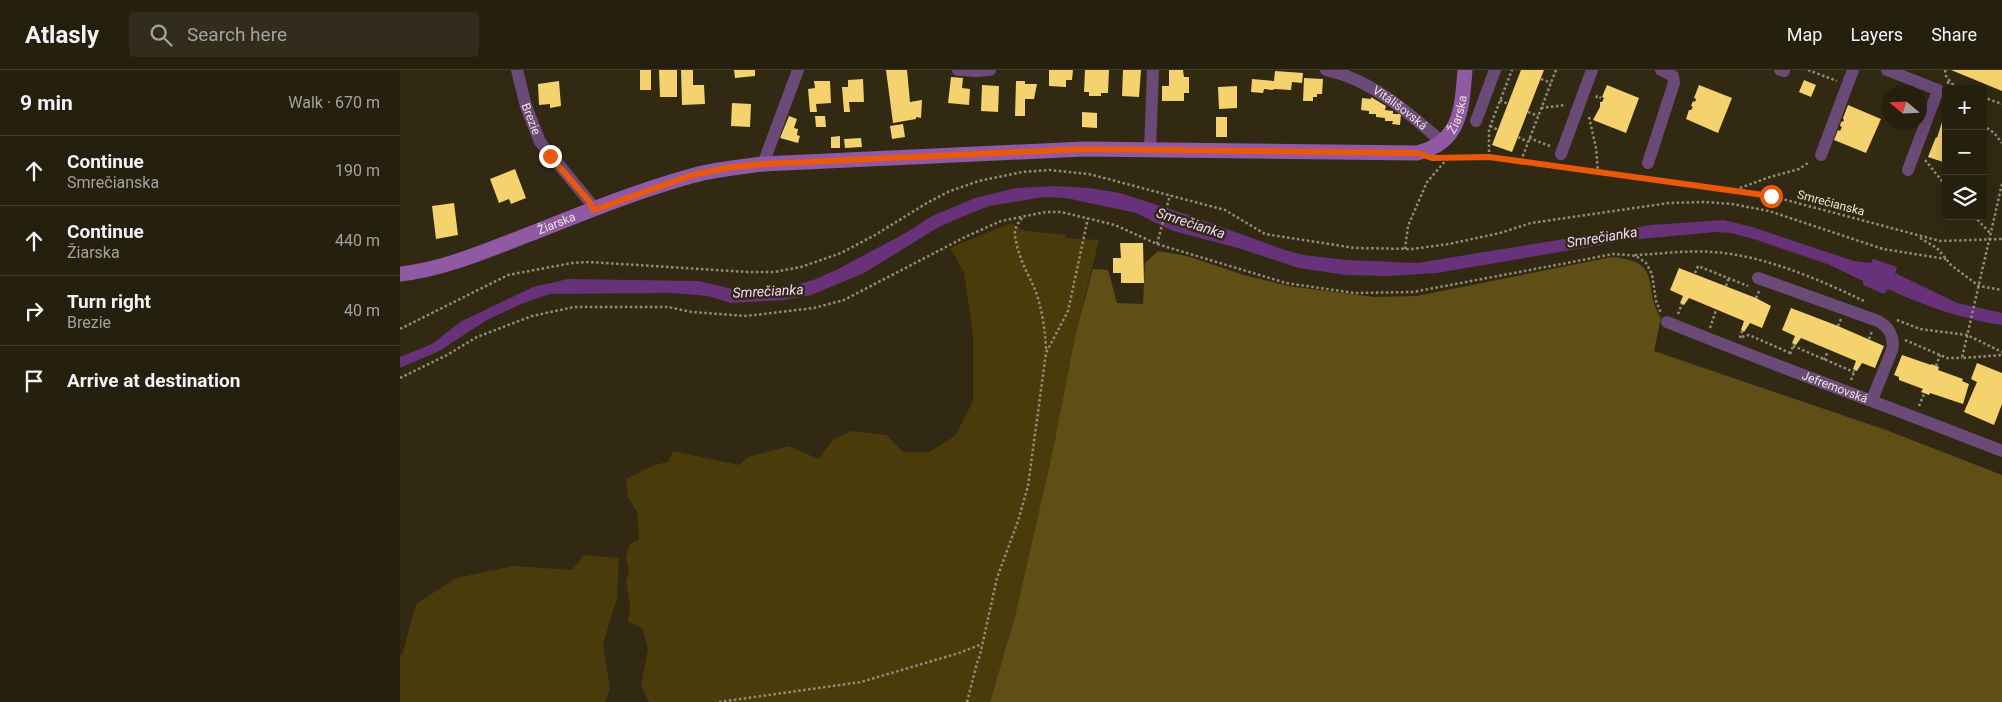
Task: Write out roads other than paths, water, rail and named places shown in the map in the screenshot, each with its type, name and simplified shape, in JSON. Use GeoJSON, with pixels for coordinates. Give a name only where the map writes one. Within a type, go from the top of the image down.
{"type":"FeatureCollection","features":[{"type":"Feature","properties":{"kind":"street","name":"Brezie"},"geometry":{"type":"LineString","coordinates":[[517,70],[526,106],[540,142],[589,201],[594,210]]}},
{"type":"Feature","properties":{"kind":"street"},"geometry":{"type":"LineString","coordinates":[[763,164],[798,70]]}},
{"type":"Feature","properties":{"kind":"street"},"geometry":{"type":"LineString","coordinates":[[958,70],[990,70]]}},
{"type":"Feature","properties":{"kind":"street"},"geometry":{"type":"LineString","coordinates":[[1150,148],[1152,70]]}},
{"type":"Feature","properties":{"kind":"street","name":"Vitálišovská"},"geometry":{"type":"LineString","coordinates":[[1326,70],[1357,80],[1413,116],[1442,142]]}},
{"type":"Feature","properties":{"kind":"street","name":"Žiarska"},"geometry":{"type":"LineString","coordinates":[[400,274],[438,267],[469,257],[692,175],[727,168],[763,164],[1032,150],[1150,148],[1408,154],[1428,151],[1442,142],[1451,133],[1456,124],[1460,111],[1465,70]]}},
{"type":"Feature","properties":{"kind":"street"},"geometry":{"type":"LineString","coordinates":[[1476,120],[1494,70]]}},
{"type":"Feature","properties":{"kind":"street"},"geometry":{"type":"LineString","coordinates":[[1560,154],[1592,70]]}},
{"type":"Feature","properties":{"kind":"street"},"geometry":{"type":"LineString","coordinates":[[1821,155],[1853,70]]}},
{"type":"Feature","properties":{"kind":"street"},"geometry":{"type":"LineString","coordinates":[[1887,70],[1938,90],[1908,170]]}},
{"type":"Feature","properties":{"kind":"street"},"geometry":{"type":"LineString","coordinates":[[1648,163],[1674,83],[1673,76],[1665,71]]}},
{"type":"Feature","properties":{"kind":"street"},"geometry":{"type":"LineString","coordinates":[[1758,278],[1883,324],[1892,334],[1894,343],[1872,400]]}},
{"type":"Feature","properties":{"kind":"street","name":"Jefremovská"},"geometry":{"type":"LineString","coordinates":[[1671,320],[1801,376],[1872,400],[2002,451]]}},
{"type":"Feature","properties":{"kind":"water","name":"Smrečianka"},"geometry":{"type":"Polygon","coordinates":[[[1054,186],[1089,188],[1120,193],[1282,249],[1303,255],[1346,260],[1417,263],[1651,225],[1724,220],[1752,227],[1854,261],[1871,263],[1873,259],[1897,267],[1895,273],[1957,303],[2002,313],[2002,325],[1944,311],[1888,289],[1884,294],[1863,285],[1863,281],[1830,265],[1731,233],[1715,232],[1630,240],[1437,273],[1387,276],[1346,275],[1299,268],[1238,248],[1173,231],[1136,213],[1066,198],[1044,197],[989,206],[959,218],[937,228],[864,273],[811,295],[785,300],[731,303],[708,296],[671,293],[550,294],[521,304],[487,320],[439,351],[400,368],[400,357],[432,344],[460,322],[533,287],[568,279],[698,281],[732,289],[756,291],[790,287],[816,279],[836,270],[904,234],[932,216],[975,198],[1016,188],[1054,186]]]}}]}
